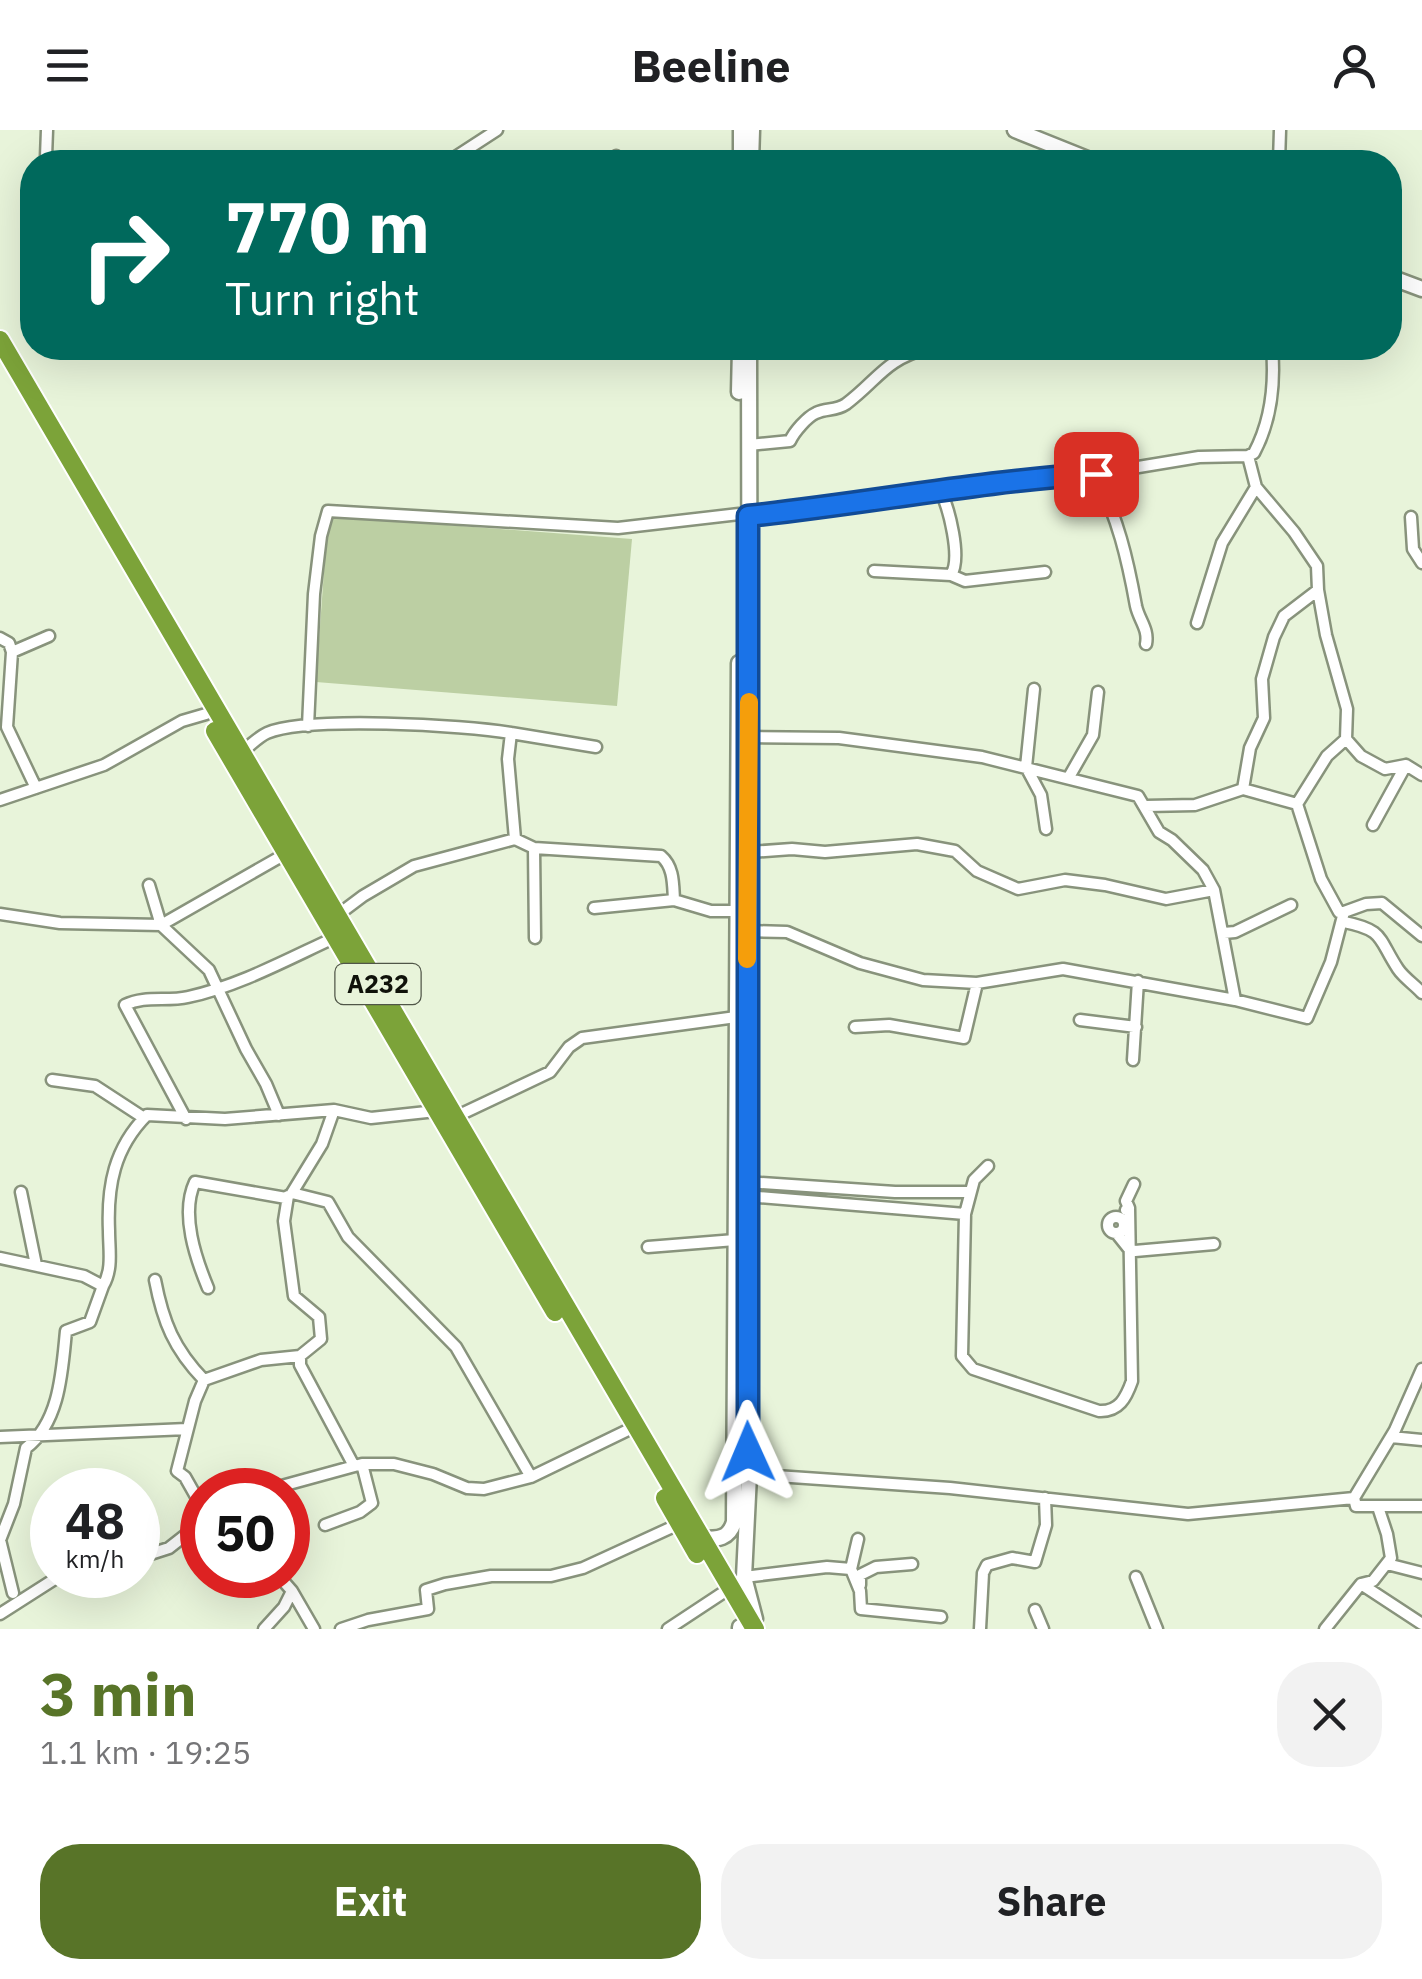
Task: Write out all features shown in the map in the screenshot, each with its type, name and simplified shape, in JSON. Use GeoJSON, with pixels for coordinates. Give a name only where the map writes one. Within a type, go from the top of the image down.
{"type":"FeatureCollection","features":[{"type":"Feature","properties":{"kind":"highway","name":"A232"},"geometry":{"type":"LineString","coordinates":[[0,340],[242,752],[436,1111],[721,1594],[747,1629]]}},
{"type":"Feature","properties":{"kind":"highway","name":"A232"},"geometry":{"type":"LineString","coordinates":[[0,358],[288,853],[455,1117],[702,1539],[747,1629]]}},
{"type":"Feature","properties":{"kind":"main road"},"geometry":{"type":"LineString","coordinates":[[1015,130],[1065,150]]}},
{"type":"Feature","properties":{"kind":"main road"},"geometry":{"type":"LineString","coordinates":[[740,360],[750,737],[740,1525],[747,1629]]}},
{"type":"Feature","properties":{"kind":"main road"},"geometry":{"type":"LineString","coordinates":[[742,1474],[735,1240],[736,910],[749,360]]}},
{"type":"Feature","properties":{"kind":"main road"},"geometry":{"type":"LineString","coordinates":[[702,1539],[724,1537],[740,1525]]}},
{"type":"Feature","properties":{"kind":"street"},"geometry":{"type":"LineString","coordinates":[[466,150],[497,130]]}},
{"type":"Feature","properties":{"kind":"street"},"geometry":{"type":"LineString","coordinates":[[748,445],[790,441],[812,415],[838,408],[894,360]]}},
{"type":"Feature","properties":{"kind":"street"},"geometry":{"type":"LineString","coordinates":[[308,726],[314,594],[328,512],[618,528],[885,500],[1199,457],[1248,456],[1260,442],[1271,399],[1273,360]]}},
{"type":"Feature","properties":{"kind":"street"},"geometry":{"type":"LineString","coordinates":[[1248,456],[1256,487],[1317,566],[1326,635],[1347,709],[1346,739],[1360,756],[1385,769],[1406,765],[1422,775]]}},
{"type":"Feature","properties":{"kind":"street"},"geometry":{"type":"LineString","coordinates":[[1096,474],[1122,536],[1136,608],[1148,635],[1146,644]]}},
{"type":"Feature","properties":{"kind":"street"},"geometry":{"type":"LineString","coordinates":[[1196,623],[1222,543],[1256,487]]}},
{"type":"Feature","properties":{"kind":"street"},"geometry":{"type":"LineString","coordinates":[[940,490],[948,508],[957,560],[952,575]]}},
{"type":"Feature","properties":{"kind":"street"},"geometry":{"type":"LineString","coordinates":[[1410,517],[1413,549],[1422,564]]}},
{"type":"Feature","properties":{"kind":"street"},"geometry":{"type":"LineString","coordinates":[[874,571],[952,575],[964,582],[1045,572]]}},
{"type":"Feature","properties":{"kind":"street"},"geometry":{"type":"LineString","coordinates":[[1243,789],[1250,748],[1264,718],[1262,679],[1274,637],[1284,616],[1318,590]]}},
{"type":"Feature","properties":{"kind":"street"},"geometry":{"type":"LineString","coordinates":[[12,652],[49,636]]}},
{"type":"Feature","properties":{"kind":"street"},"geometry":{"type":"LineString","coordinates":[[0,638],[12,652],[3,728],[36,788]]}},
{"type":"Feature","properties":{"kind":"street"},"geometry":{"type":"LineString","coordinates":[[1034,688],[1026,767],[1041,796],[1046,829]]}},
{"type":"Feature","properties":{"kind":"street"},"geometry":{"type":"LineString","coordinates":[[1069,778],[1093,735],[1098,692]]}},
{"type":"Feature","properties":{"kind":"street"},"geometry":{"type":"LineString","coordinates":[[0,800],[104,765],[182,721],[206,714]]}},
{"type":"Feature","properties":{"kind":"street"},"geometry":{"type":"LineString","coordinates":[[242,752],[267,733],[308,726],[435,725],[596,748]]}},
{"type":"Feature","properties":{"kind":"street"},"geometry":{"type":"LineString","coordinates":[[511,733],[508,759],[515,839]]}},
{"type":"Feature","properties":{"kind":"street"},"geometry":{"type":"LineString","coordinates":[[750,737],[838,738],[982,757],[1138,796],[1158,832],[1203,870],[1214,890],[1235,1000]]}},
{"type":"Feature","properties":{"kind":"street"},"geometry":{"type":"LineString","coordinates":[[1346,739],[1327,756],[1297,804],[1321,879],[1339,912],[1375,932],[1388,946],[1399,971],[1422,994]]}},
{"type":"Feature","properties":{"kind":"street"},"geometry":{"type":"LineString","coordinates":[[1373,825],[1406,765]]}},
{"type":"Feature","properties":{"kind":"street"},"geometry":{"type":"LineString","coordinates":[[1146,806],[1195,805],[1243,789],[1297,804]]}},
{"type":"Feature","properties":{"kind":"street"},"geometry":{"type":"LineString","coordinates":[[186,1119],[125,1005],[186,998],[252,976],[334,925],[363,896],[414,866],[515,839],[534,848],[661,856],[669,863],[674,900]]}},
{"type":"Feature","properties":{"kind":"street"},"geometry":{"type":"LineString","coordinates":[[750,852],[824,852],[917,844],[955,852],[977,870],[1018,889],[1064,880],[1166,899],[1214,890]]}},
{"type":"Feature","properties":{"kind":"street"},"geometry":{"type":"LineString","coordinates":[[534,848],[535,938]]}},
{"type":"Feature","properties":{"kind":"street"},"geometry":{"type":"LineString","coordinates":[[0,914],[60,923],[161,924],[288,853]]}},
{"type":"Feature","properties":{"kind":"street"},"geometry":{"type":"LineString","coordinates":[[149,885],[161,924],[210,970],[278,1115]]}},
{"type":"Feature","properties":{"kind":"street"},"geometry":{"type":"LineString","coordinates":[[594,908],[674,900],[711,911],[736,910]]}},
{"type":"Feature","properties":{"kind":"street"},"geometry":{"type":"LineString","coordinates":[[748,931],[787,932],[860,963],[924,980],[976,983],[1063,969],[1235,1000],[1307,1018],[1344,917],[1366,904],[1382,903],[1422,936]]}},
{"type":"Feature","properties":{"kind":"street"},"geometry":{"type":"LineString","coordinates":[[1224,933],[1260,922],[1291,905]]}},
{"type":"Feature","properties":{"kind":"street"},"geometry":{"type":"LineString","coordinates":[[1132,1060],[1138,981]]}},
{"type":"Feature","properties":{"kind":"street"},"geometry":{"type":"LineString","coordinates":[[855,1027],[889,1026],[964,1038],[976,983]]}},
{"type":"Feature","properties":{"kind":"street"},"geometry":{"type":"LineString","coordinates":[[455,1117],[550,1072],[569,1047],[582,1038],[736,1018]]}},
{"type":"Feature","properties":{"kind":"street"},"geometry":{"type":"LineString","coordinates":[[1080,1020],[1136,1028]]}},
{"type":"Feature","properties":{"kind":"street"},"geometry":{"type":"LineString","coordinates":[[52,1080],[95,1086],[144,1118]]}},
{"type":"Feature","properties":{"kind":"street"},"geometry":{"type":"LineString","coordinates":[[13,1593],[0,1540],[14,1504],[26,1448],[42,1436],[60,1384],[66,1331],[90,1322],[103,1286],[110,1264],[108,1208],[117,1158],[124,1141],[144,1118],[334,1110],[371,1118],[436,1111]]}},
{"type":"Feature","properties":{"kind":"street"},"geometry":{"type":"LineString","coordinates":[[204,1380],[261,1360],[300,1356],[321,1339],[320,1318],[294,1296],[284,1221],[289,1195],[322,1144],[334,1110]]}},
{"type":"Feature","properties":{"kind":"street"},"geometry":{"type":"LineString","coordinates":[[988,1166],[974,1180],[969,1192],[960,1349],[968,1365],[1099,1412],[1120,1405],[1132,1380],[1126,1201],[1134,1184]]}},
{"type":"Feature","properties":{"kind":"street"},"geometry":{"type":"LineString","coordinates":[[208,1288],[196,1258],[191,1229],[190,1191],[195,1182],[328,1202],[348,1237],[456,1347],[531,1477]]}},
{"type":"Feature","properties":{"kind":"street"},"geometry":{"type":"LineString","coordinates":[[746,1189],[969,1192]]}},
{"type":"Feature","properties":{"kind":"street"},"geometry":{"type":"LineString","coordinates":[[746,1189],[966,1214]]}},
{"type":"Feature","properties":{"kind":"street"},"geometry":{"type":"LineString","coordinates":[[22,1192],[36,1265]]}},
{"type":"Feature","properties":{"kind":"street"},"geometry":{"type":"LineString","coordinates":[[1128,1208],[1118,1217],[1125,1226],[1117,1234],[1129,1249]]}},
{"type":"Feature","properties":{"kind":"street"},"geometry":{"type":"LineString","coordinates":[[648,1247],[735,1240]]}},
{"type":"Feature","properties":{"kind":"street"},"geometry":{"type":"LineString","coordinates":[[1129,1249],[1214,1244]]}},
{"type":"Feature","properties":{"kind":"street"},"geometry":{"type":"LineString","coordinates":[[0,1258],[84,1276],[103,1286]]}},
{"type":"Feature","properties":{"kind":"street"},"geometry":{"type":"LineString","coordinates":[[156,1280],[163,1320],[173,1340],[204,1380]]}},
{"type":"Feature","properties":{"kind":"street"},"geometry":{"type":"LineString","coordinates":[[300,1356],[300,1365],[358,1466],[372,1503],[360,1512],[324,1525]]}},
{"type":"Feature","properties":{"kind":"street"},"geometry":{"type":"LineString","coordinates":[[1422,1369],[1391,1437],[1354,1498],[1356,1506],[1422,1506]]}},
{"type":"Feature","properties":{"kind":"street"},"geometry":{"type":"LineString","coordinates":[[180,1474],[176,1471],[186,1429],[204,1380]]}},
{"type":"Feature","properties":{"kind":"street"},"geometry":{"type":"LineString","coordinates":[[0,1437],[186,1429]]}},
{"type":"Feature","properties":{"kind":"street"},"geometry":{"type":"LineString","coordinates":[[310,1479],[358,1466],[394,1464],[467,1488],[484,1489],[531,1477],[626,1431]]}},
{"type":"Feature","properties":{"kind":"street"},"geometry":{"type":"LineString","coordinates":[[1391,1437],[1422,1440]]}},
{"type":"Feature","properties":{"kind":"street"},"geometry":{"type":"LineString","coordinates":[[742,1474],[865,1481],[1188,1514],[1354,1498]]}},
{"type":"Feature","properties":{"kind":"street"},"geometry":{"type":"LineString","coordinates":[[980,1629],[983,1572],[998,1560],[1035,1562],[1046,1524],[1046,1498]]}},
{"type":"Feature","properties":{"kind":"street"},"geometry":{"type":"LineString","coordinates":[[1325,1629],[1360,1584],[1374,1581],[1391,1558],[1388,1534],[1378,1507]]}},
{"type":"Feature","properties":{"kind":"street"},"geometry":{"type":"LineString","coordinates":[[341,1629],[428,1609],[426,1590],[445,1584],[491,1576],[551,1576],[583,1568],[679,1524]]}},
{"type":"Feature","properties":{"kind":"street"},"geometry":{"type":"LineString","coordinates":[[858,1540],[851,1568],[860,1591]]}},
{"type":"Feature","properties":{"kind":"street"},"geometry":{"type":"LineString","coordinates":[[912,1564],[876,1567],[860,1575],[861,1609],[941,1618]]}},
{"type":"Feature","properties":{"kind":"street"},"geometry":{"type":"LineString","coordinates":[[1388,1564],[1422,1573]]}},
{"type":"Feature","properties":{"kind":"street"},"geometry":{"type":"LineString","coordinates":[[744,1577],[851,1568]]}},
{"type":"Feature","properties":{"kind":"street"},"geometry":{"type":"LineString","coordinates":[[1136,1578],[1157,1629]]}},
{"type":"Feature","properties":{"kind":"street"},"geometry":{"type":"LineString","coordinates":[[1360,1584],[1422,1624]]}},
{"type":"Feature","properties":{"kind":"street"},"geometry":{"type":"LineString","coordinates":[[668,1629],[721,1594]]}},
{"type":"Feature","properties":{"kind":"street"},"geometry":{"type":"LineString","coordinates":[[0,1614],[30,1595]]}},
{"type":"Feature","properties":{"kind":"street"},"geometry":{"type":"LineString","coordinates":[[264,1629],[288,1598]]}},
{"type":"Feature","properties":{"kind":"street"},"geometry":{"type":"LineString","coordinates":[[297,1598],[314,1629]]}},
{"type":"Feature","properties":{"kind":"street"},"geometry":{"type":"LineString","coordinates":[[1036,1610],[1043,1629]]}},
{"type":"Feature","properties":{"kind":"green space"},"geometry":{"type":"Polygon","coordinates":[[[328,516],[632,539],[617,706],[316,682],[328,516]]]}},
{"type":"Feature","properties":{"kind":"slow traffic"},"geometry":{"type":"LineString","coordinates":[[747,959],[749,702]]}},
{"type":"Feature","properties":{"kind":"route"},"geometry":{"type":"LineString","coordinates":[[748,1452],[748,516],[951,488],[1096,474]]}}]}
